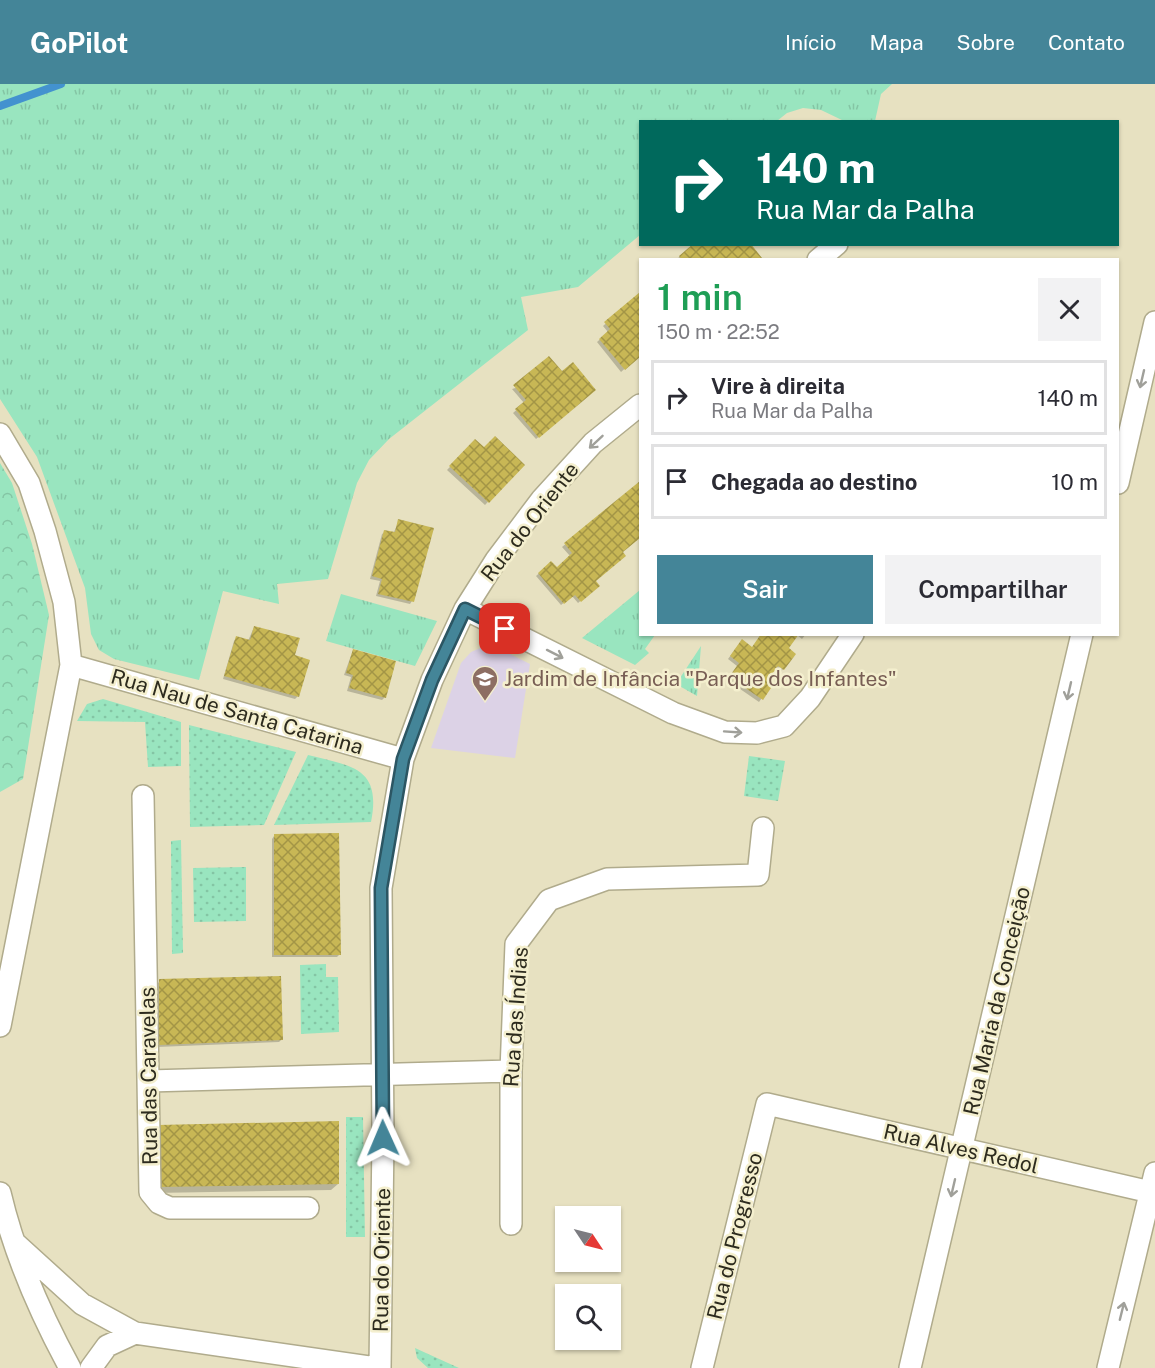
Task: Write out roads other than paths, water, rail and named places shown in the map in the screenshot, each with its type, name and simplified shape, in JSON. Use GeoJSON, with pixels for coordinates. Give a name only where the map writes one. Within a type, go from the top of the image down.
{"type":"FeatureCollection","features":[{"type":"Feature","properties":{"kind":"street"},"geometry":{"type":"LineString","coordinates":[[1119,479],[1155,322]]}},
{"type":"Feature","properties":{"kind":"street","name":"Rua do Oriente"},"geometry":{"type":"LineString","coordinates":[[378,1368],[382,1311],[381,888],[403,759],[432,680],[465,609],[496,560],[542,499],[594,443],[639,406]]}},
{"type":"Feature","properties":{"kind":"street"},"geometry":{"type":"LineString","coordinates":[[0,434],[29,483],[45,531],[64,602],[71,665],[0,1026]]}},
{"type":"Feature","properties":{"kind":"street"},"geometry":{"type":"LineString","coordinates":[[465,609],[673,713],[725,732],[758,733],[784,726],[810,698],[852,636]]}},
{"type":"Feature","properties":{"kind":"street","name":"Rua Maria da Conceição"},"geometry":{"type":"LineString","coordinates":[[910,1368],[1082,636]]}},
{"type":"Feature","properties":{"kind":"street","name":"Rua Nau de Santa Catarina"},"geometry":{"type":"LineString","coordinates":[[71,665],[403,759]]}},
{"type":"Feature","properties":{"kind":"street","name":"Rua das Caravelas"},"geometry":{"type":"LineString","coordinates":[[143,796],[150,1191],[159,1203],[170,1208],[308,1208]]}},
{"type":"Feature","properties":{"kind":"street","name":"Rua das Índias"},"geometry":{"type":"LineString","coordinates":[[511,1224],[511,1071],[516,944],[549,900],[607,879],[758,875],[763,828]]}},
{"type":"Feature","properties":{"kind":"street"},"geometry":{"type":"LineString","coordinates":[[149,1082],[511,1071]]}},
{"type":"Feature","properties":{"kind":"street","name":"Rua Alves Redol"},"geometry":{"type":"LineString","coordinates":[[767,1104],[962,1150],[1153,1186]]}},
{"type":"Feature","properties":{"kind":"street","name":"Rua do Progresso"},"geometry":{"type":"LineString","coordinates":[[702,1368],[767,1104]]}},
{"type":"Feature","properties":{"kind":"street"},"geometry":{"type":"LineString","coordinates":[[1108,1368],[1153,1186]]}},
{"type":"Feature","properties":{"kind":"street"},"geometry":{"type":"LineString","coordinates":[[0,1193],[8,1226],[50,1331],[70,1368]]}},
{"type":"Feature","properties":{"kind":"street"},"geometry":{"type":"LineString","coordinates":[[15,1243],[82,1304],[135,1333],[378,1368]]}},
{"type":"Feature","properties":{"kind":"street"},"geometry":{"type":"LineString","coordinates":[[91,1368],[106,1346],[135,1333]]}},
{"type":"Feature","properties":{"kind":"waterway"},"geometry":{"type":"LineString","coordinates":[[0,106],[61,84]]}},
{"type":"Feature","properties":{"kind":"place","name":"Jardim de Infância \"Parque dos Infantes\""},"geometry":{"type":"Point","coordinates":[485,702]}}]}
